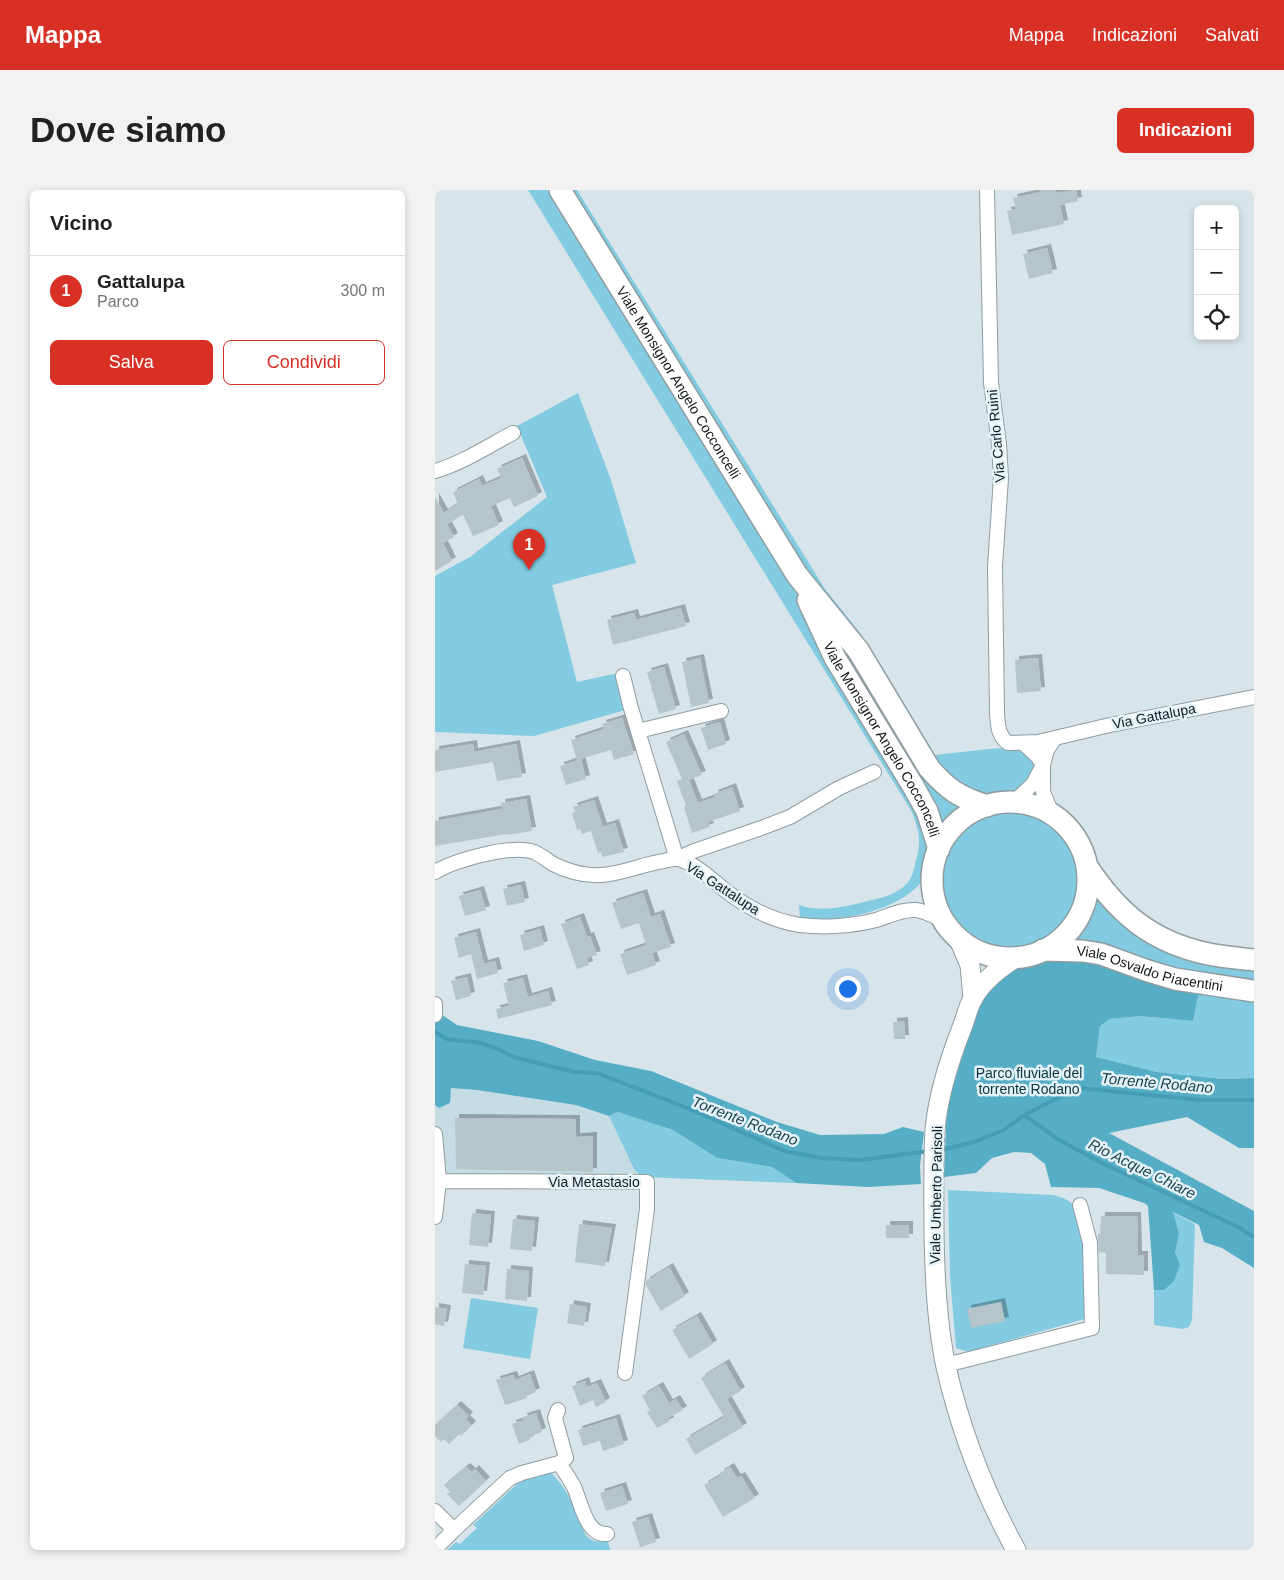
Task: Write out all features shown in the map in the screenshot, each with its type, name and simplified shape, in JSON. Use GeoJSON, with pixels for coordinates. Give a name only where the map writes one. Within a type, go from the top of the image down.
{"type":"FeatureCollection","features":[{"type":"Feature","properties":{"kind":"main road","name":"Viale Monsignor Angelo Cocconcelli"},"geometry":{"type":"LineString","coordinates":[[560,190],[797,575],[835,658],[927,812],[939,849]]}},
{"type":"Feature","properties":{"kind":"main road","name":"Viale Monsignor Angelo Cocconcelli"},"geometry":{"type":"LineString","coordinates":[[797,575],[857,650],[929,768],[954,793],[987,806]]}},
{"type":"Feature","properties":{"kind":"main road"},"geometry":{"type":"LineString","coordinates":[[1000,802],[1015,802],[1028,804],[1052,814],[1073,833],[1080,845],[1088,868],[1088,888],[1078,919],[1057,943],[1043,950],[1015,958],[990,955],[973,948],[958,937],[944,921],[935,898],[933,878],[939,849],[947,835],[958,822],[976,810],[987,806],[1000,802]]}},
{"type":"Feature","properties":{"kind":"main road","name":"Viale Osvaldo Piacentini"},"geometry":{"type":"LineString","coordinates":[[1088,868],[1102,889],[1122,912],[1165,940],[1206,954],[1254,960]]}},
{"type":"Feature","properties":{"kind":"main road","name":"Viale Umberto Parisoli"},"geometry":{"type":"LineString","coordinates":[[958,937],[970,965],[973,999]]}},
{"type":"Feature","properties":{"kind":"main road","name":"Viale Osvaldo Piacentini"},"geometry":{"type":"LineString","coordinates":[[1043,950],[1083,951],[1101,954],[1175,979],[1254,991]]}},
{"type":"Feature","properties":{"kind":"main road","name":"Viale Umberto Parisoli"},"geometry":{"type":"LineString","coordinates":[[1015,958],[994,972],[973,999],[947,1070],[935,1128],[934,1193],[936,1290],[946,1365],[966,1439],[979,1474],[1002,1525],[1016,1550]]}},
{"type":"Feature","properties":{"kind":"street","name":"Via Carlo Ruini"},"geometry":{"type":"LineString","coordinates":[[987,190],[991,382],[999,444],[1001,478],[995,566],[997,714],[998,730],[1003,740]]}},
{"type":"Feature","properties":{"kind":"street"},"geometry":{"type":"LineString","coordinates":[[435,470],[445,468],[513,433]]}},
{"type":"Feature","properties":{"kind":"street"},"geometry":{"type":"LineString","coordinates":[[623,676],[677,859]]}},
{"type":"Feature","properties":{"kind":"street","name":"Via Gattalupa"},"geometry":{"type":"LineString","coordinates":[[1003,740],[1008,743],[1038,742],[1110,725],[1254,698]]}},
{"type":"Feature","properties":{"kind":"street"},"geometry":{"type":"LineString","coordinates":[[638,731],[721,711]]}},
{"type":"Feature","properties":{"kind":"street"},"geometry":{"type":"LineString","coordinates":[[1015,802],[1033,784],[1043,765],[1047,750],[1055,738]]}},
{"type":"Feature","properties":{"kind":"street"},"geometry":{"type":"LineString","coordinates":[[1023,743],[1032,750],[1043,765],[1043,792],[1052,814]]}},
{"type":"Feature","properties":{"kind":"street","name":"Via Gattalupa"},"geometry":{"type":"LineString","coordinates":[[435,872],[444,866],[477,856],[513,850],[533,852],[555,864],[579,873],[601,875],[653,862],[677,859],[694,850],[790,817],[839,788],[874,772]]}},
{"type":"Feature","properties":{"kind":"street","name":"Via Gattalupa"},"geometry":{"type":"LineString","coordinates":[[677,859],[706,874],[747,906],[777,921],[815,927],[829,927],[875,920],[909,910],[924,912],[944,921]]}},
{"type":"Feature","properties":{"kind":"street"},"geometry":{"type":"LineString","coordinates":[[435,1004],[435,1014]]}},
{"type":"Feature","properties":{"kind":"street"},"geometry":{"type":"LineString","coordinates":[[435,1134],[439,1181],[435,1217]]}},
{"type":"Feature","properties":{"kind":"street","name":"Via Metastasio"},"geometry":{"type":"LineString","coordinates":[[439,1181],[647,1182],[647,1208],[625,1373]]}},
{"type":"Feature","properties":{"kind":"street"},"geometry":{"type":"LineString","coordinates":[[946,1365],[1092,1328],[1090,1243],[1080,1205]]}},
{"type":"Feature","properties":{"kind":"street"},"geometry":{"type":"LineString","coordinates":[[435,1549],[510,1478],[559,1463],[566,1458],[555,1418],[558,1410]]}},
{"type":"Feature","properties":{"kind":"street"},"geometry":{"type":"LineString","coordinates":[[559,1463],[573,1484],[591,1528],[595,1532],[607,1534]]}},
{"type":"Feature","properties":{"kind":"street"},"geometry":{"type":"LineString","coordinates":[[435,1510],[454,1530]]}},
{"type":"Feature","properties":{"kind":"shaded area"},"geometry":{"type":"Polygon","coordinates":[[[528,190],[547,190],[801,601],[926,822],[930,836],[930,845],[923,878],[904,897],[880,909],[853,916],[827,919],[800,919],[799,905],[820,909],[842,907],[888,896],[902,888],[913,873],[919,847],[918,831],[912,812],[528,190]]]}},
{"type":"Feature","properties":{"kind":"shaded area"},"geometry":{"type":"Polygon","coordinates":[[[568,190],[577,190],[825,589],[874,654],[931,748],[922,750],[865,654],[802,563],[568,190]]]}},
{"type":"Feature","properties":{"kind":"shaded area"},"geometry":{"type":"Polygon","coordinates":[[[578,393],[611,480],[636,563],[552,585],[577,682],[618,673],[629,709],[534,736],[435,732],[435,576],[470,557],[547,497],[517,426],[578,393]]]}},
{"type":"Feature","properties":{"kind":"shaded area"},"geometry":{"type":"Polygon","coordinates":[[[827,624],[963,807],[953,814],[941,828],[827,624]]]}},
{"type":"Feature","properties":{"kind":"shaded area"},"geometry":{"type":"Polygon","coordinates":[[[1021,747],[1031,758],[1035,768],[1034,772],[1016,793],[982,796],[962,789],[931,756],[988,749],[1021,747]]]}},
{"type":"Feature","properties":{"kind":"shaded area"},"geometry":{"type":"Polygon","coordinates":[[[1011,812],[1037,817],[1059,832],[1074,854],[1079,880],[1074,906],[1059,928],[1037,943],[1011,948],[985,943],[963,928],[948,906],[943,880],[948,854],[963,832],[985,817],[1011,812]]]}},
{"type":"Feature","properties":{"kind":"shaded area"},"geometry":{"type":"Polygon","coordinates":[[[1097,895],[1106,906],[1254,966],[1254,986],[1226,983],[1072,943],[1087,920],[1097,895]]]}},
{"type":"Feature","properties":{"kind":"shaded area"},"geometry":{"type":"Polygon","coordinates":[[[1199,992],[1254,997],[1254,1078],[1223,1079],[1157,1072],[1096,1057],[1100,1026],[1110,1019],[1140,1016],[1193,1021],[1199,992]]]}},
{"type":"Feature","properties":{"kind":"shaded area"},"geometry":{"type":"Polygon","coordinates":[[[451,1088],[477,1090],[576,1105],[609,1116],[634,1169],[647,1182],[439,1181],[435,1140],[435,1105],[439,1108],[451,1088]]]}},
{"type":"Feature","properties":{"kind":"shaded area"},"geometry":{"type":"Polygon","coordinates":[[[618,1112],[673,1130],[717,1158],[772,1167],[796,1183],[642,1177],[634,1169],[609,1116],[618,1112]]]}},
{"type":"Feature","properties":{"kind":"shaded area"},"geometry":{"type":"Polygon","coordinates":[[[948,1190],[1053,1195],[1071,1203],[1077,1212],[1084,1240],[1088,1318],[968,1352],[956,1348],[950,1276],[948,1190]]]}},
{"type":"Feature","properties":{"kind":"shaded area"},"geometry":{"type":"Polygon","coordinates":[[[1172,1212],[1195,1224],[1192,1320],[1189,1327],[1183,1329],[1154,1325],[1154,1290],[1164,1290],[1179,1234],[1172,1212]]]}},
{"type":"Feature","properties":{"kind":"shaded area"},"geometry":{"type":"Polygon","coordinates":[[[471,1298],[538,1308],[530,1359],[463,1348],[471,1298]]]}},
{"type":"Feature","properties":{"kind":"shaded area"},"geometry":{"type":"Polygon","coordinates":[[[551,1473],[569,1497],[583,1530],[589,1538],[600,1542],[608,1541],[610,1550],[447,1550],[456,1542],[460,1544],[477,1528],[473,1525],[516,1485],[525,1480],[551,1473]]]}},
{"type":"Feature","properties":{"kind":"green space","name":"Parco fluviale del torrente Rodano"},"geometry":{"type":"Polygon","coordinates":[[[1070,956],[1199,992],[1193,1021],[1140,1016],[1110,1019],[1100,1026],[1096,1057],[1157,1072],[1223,1079],[1254,1078],[1254,1148],[1239,1148],[1187,1117],[1109,1133],[1254,1211],[1254,1268],[1222,1248],[1204,1242],[1199,1225],[1173,1212],[1179,1234],[1175,1253],[1180,1265],[1174,1281],[1164,1290],[1154,1290],[1148,1206],[1144,1203],[1099,1188],[1051,1187],[1045,1164],[1031,1153],[1014,1152],[992,1158],[976,1173],[944,1177],[947,1102],[969,1034],[984,996],[1013,968],[1049,958],[1070,956]]]}},
{"type":"Feature","properties":{"kind":"green space"},"geometry":{"type":"Polygon","coordinates":[[[435,1010],[457,1025],[538,1041],[595,1060],[651,1071],[777,1122],[820,1135],[884,1134],[903,1127],[924,1132],[920,1166],[921,1184],[868,1187],[796,1183],[772,1167],[717,1158],[673,1130],[618,1112],[609,1116],[576,1105],[477,1090],[451,1088],[450,1103],[439,1108],[435,1105],[435,1010]]]}},
{"type":"Feature","properties":{"kind":"building"},"geometry":{"type":"Polygon","coordinates":[[[1040,190],[1056,190],[1056,193],[1076,190],[1078,201],[1060,205],[1064,224],[1012,235],[1007,211],[1016,209],[1013,198],[1041,192],[1040,190]]]}},
{"type":"Feature","properties":{"kind":"building"},"geometry":{"type":"Polygon","coordinates":[[[1047,248],[1053,273],[1029,279],[1023,254],[1047,248]]]}},
{"type":"Feature","properties":{"kind":"building"},"geometry":{"type":"Polygon","coordinates":[[[522,458],[538,496],[514,507],[510,498],[491,506],[499,525],[473,536],[463,515],[447,524],[454,537],[443,543],[452,561],[435,571],[435,497],[444,513],[458,504],[453,492],[479,479],[482,486],[501,478],[497,469],[522,458]]]}},
{"type":"Feature","properties":{"kind":"building"},"geometry":{"type":"Polygon","coordinates":[[[681,608],[686,626],[613,645],[607,620],[634,613],[636,620],[681,608]]]}},
{"type":"Feature","properties":{"kind":"building"},"geometry":{"type":"Polygon","coordinates":[[[700,658],[709,703],[691,707],[682,662],[700,658]]]}},
{"type":"Feature","properties":{"kind":"building"},"geometry":{"type":"Polygon","coordinates":[[[1038,658],[1041,691],[1017,693],[1015,660],[1038,658]]]}},
{"type":"Feature","properties":{"kind":"building"},"geometry":{"type":"Polygon","coordinates":[[[664,667],[676,709],[659,714],[647,672],[664,667]]]}},
{"type":"Feature","properties":{"kind":"building"},"geometry":{"type":"Polygon","coordinates":[[[622,718],[634,754],[614,760],[611,750],[577,760],[571,740],[604,729],[602,724],[622,718]]]}},
{"type":"Feature","properties":{"kind":"building"},"geometry":{"type":"Polygon","coordinates":[[[720,722],[726,744],[708,750],[701,728],[720,722]]]}},
{"type":"Feature","properties":{"kind":"building"},"geometry":{"type":"Polygon","coordinates":[[[684,734],[702,775],[689,780],[698,803],[715,797],[714,794],[732,787],[740,811],[708,822],[710,827],[692,833],[684,807],[686,806],[677,781],[682,779],[666,742],[684,734]]]}},
{"type":"Feature","properties":{"kind":"building"},"geometry":{"type":"Polygon","coordinates":[[[473,744],[474,752],[516,744],[522,777],[497,781],[493,762],[435,772],[435,750],[473,744]]]}},
{"type":"Feature","properties":{"kind":"building"},"geometry":{"type":"Polygon","coordinates":[[[581,759],[586,779],[566,785],[560,766],[581,759]]]}},
{"type":"Feature","properties":{"kind":"building"},"geometry":{"type":"Polygon","coordinates":[[[526,799],[532,831],[435,846],[435,821],[502,809],[501,803],[526,799]]]}},
{"type":"Feature","properties":{"kind":"building"},"geometry":{"type":"Polygon","coordinates":[[[594,800],[603,827],[615,823],[624,852],[602,857],[601,852],[598,853],[591,831],[582,834],[580,829],[577,830],[572,813],[575,812],[573,807],[594,800]]]}},
{"type":"Feature","properties":{"kind":"building"},"geometry":{"type":"Polygon","coordinates":[[[521,885],[525,902],[507,906],[503,889],[521,885]]]}},
{"type":"Feature","properties":{"kind":"building"},"geometry":{"type":"Polygon","coordinates":[[[480,890],[486,910],[465,916],[459,896],[480,890]]]}},
{"type":"Feature","properties":{"kind":"building"},"geometry":{"type":"Polygon","coordinates":[[[643,893],[651,917],[660,914],[671,947],[652,953],[656,965],[627,975],[620,954],[646,945],[639,923],[621,929],[612,903],[643,893]]]}},
{"type":"Feature","properties":{"kind":"building"},"geometry":{"type":"Polygon","coordinates":[[[580,917],[587,937],[590,936],[597,955],[587,958],[589,965],[577,969],[561,924],[580,917]]]}},
{"type":"Feature","properties":{"kind":"building"},"geometry":{"type":"Polygon","coordinates":[[[540,929],[544,945],[524,951],[520,935],[540,929]]]}},
{"type":"Feature","properties":{"kind":"building"},"geometry":{"type":"Polygon","coordinates":[[[476,932],[484,964],[495,961],[498,973],[477,979],[471,954],[459,958],[454,938],[476,932]]]}},
{"type":"Feature","properties":{"kind":"building"},"geometry":{"type":"Polygon","coordinates":[[[467,977],[471,996],[456,1000],[451,981],[467,977]]]}},
{"type":"Feature","properties":{"kind":"building"},"geometry":{"type":"Polygon","coordinates":[[[523,978],[528,997],[548,991],[552,1005],[498,1019],[496,1009],[509,1006],[503,983],[523,978]]]}},
{"type":"Feature","properties":{"kind":"building"},"geometry":{"type":"Polygon","coordinates":[[[904,1021],[905,1039],[894,1039],[893,1022],[904,1021]]]}},
{"type":"Feature","properties":{"kind":"building"},"geometry":{"type":"Polygon","coordinates":[[[455,1118],[576,1119],[576,1137],[593,1136],[593,1172],[456,1169],[455,1118]]]}},
{"type":"Feature","properties":{"kind":"building"},"geometry":{"type":"Polygon","coordinates":[[[472,1213],[491,1215],[488,1247],[469,1245],[472,1213]]]}},
{"type":"Feature","properties":{"kind":"building"},"geometry":{"type":"Polygon","coordinates":[[[1101,1216],[1137,1216],[1138,1255],[1144,1255],[1144,1275],[1106,1274],[1106,1253],[1099,1252],[1098,1234],[1100,1234],[1101,1216]]]}},
{"type":"Feature","properties":{"kind":"building"},"geometry":{"type":"Polygon","coordinates":[[[513,1219],[535,1221],[532,1251],[510,1249],[513,1219]]]}},
{"type":"Feature","properties":{"kind":"building"},"geometry":{"type":"Polygon","coordinates":[[[579,1224],[612,1228],[605,1266],[575,1262],[579,1224]]]}},
{"type":"Feature","properties":{"kind":"building"},"geometry":{"type":"Polygon","coordinates":[[[886,1225],[909,1225],[909,1238],[886,1238],[886,1225]]]}},
{"type":"Feature","properties":{"kind":"building"},"geometry":{"type":"Polygon","coordinates":[[[465,1264],[486,1266],[483,1295],[462,1293],[465,1264]]]}},
{"type":"Feature","properties":{"kind":"building"},"geometry":{"type":"Polygon","coordinates":[[[669,1267],[685,1296],[661,1311],[646,1285],[646,1281],[669,1267]]]}},
{"type":"Feature","properties":{"kind":"building"},"geometry":{"type":"Polygon","coordinates":[[[507,1269],[529,1271],[527,1301],[505,1299],[507,1269]]]}},
{"type":"Feature","properties":{"kind":"building"},"geometry":{"type":"Polygon","coordinates":[[[1001,1302],[1005,1321],[971,1328],[967,1309],[1001,1302]]]}},
{"type":"Feature","properties":{"kind":"building"},"geometry":{"type":"Polygon","coordinates":[[[570,1304],[587,1307],[584,1326],[567,1323],[570,1304]]]}},
{"type":"Feature","properties":{"kind":"building"},"geometry":{"type":"Polygon","coordinates":[[[435,1307],[447,1309],[444,1326],[435,1324],[435,1307]]]}},
{"type":"Feature","properties":{"kind":"building"},"geometry":{"type":"Polygon","coordinates":[[[697,1316],[713,1344],[689,1359],[672,1330],[697,1316]]]}},
{"type":"Feature","properties":{"kind":"building"},"geometry":{"type":"Polygon","coordinates":[[[725,1363],[741,1391],[727,1399],[743,1427],[695,1455],[686,1439],[724,1417],[701,1378],[725,1363]]]}},
{"type":"Feature","properties":{"kind":"building"},"geometry":{"type":"Polygon","coordinates":[[[530,1374],[536,1392],[526,1396],[527,1398],[505,1405],[496,1380],[513,1375],[515,1380],[530,1374]]]}},
{"type":"Feature","properties":{"kind":"building"},"geometry":{"type":"Polygon","coordinates":[[[585,1381],[587,1387],[597,1383],[606,1402],[596,1407],[593,1400],[580,1406],[572,1386],[585,1381]]]}},
{"type":"Feature","properties":{"kind":"building"},"geometry":{"type":"Polygon","coordinates":[[[659,1386],[669,1403],[676,1399],[683,1410],[668,1418],[670,1421],[657,1428],[647,1412],[650,1410],[642,1396],[659,1386]]]}},
{"type":"Feature","properties":{"kind":"building"},"geometry":{"type":"Polygon","coordinates":[[[457,1405],[469,1416],[466,1419],[472,1425],[449,1444],[443,1439],[441,1442],[435,1436],[435,1425],[457,1405]]]}},
{"type":"Feature","properties":{"kind":"building"},"geometry":{"type":"Polygon","coordinates":[[[536,1413],[542,1432],[529,1437],[530,1440],[519,1444],[512,1424],[524,1420],[523,1417],[536,1413]]]}},
{"type":"Feature","properties":{"kind":"building"},"geometry":{"type":"Polygon","coordinates":[[[616,1418],[624,1444],[603,1451],[600,1441],[583,1446],[578,1430],[616,1418]]]}},
{"type":"Feature","properties":{"kind":"building"},"geometry":{"type":"Polygon","coordinates":[[[466,1467],[472,1472],[475,1469],[486,1481],[459,1506],[447,1494],[450,1492],[444,1485],[466,1467]]]}},
{"type":"Feature","properties":{"kind":"building"},"geometry":{"type":"Polygon","coordinates":[[[730,1467],[737,1478],[741,1476],[755,1498],[723,1517],[704,1485],[730,1467]]]}},
{"type":"Feature","properties":{"kind":"building"},"geometry":{"type":"Polygon","coordinates":[[[622,1486],[628,1504],[606,1511],[600,1493],[622,1486]]]}},
{"type":"Feature","properties":{"kind":"building"},"geometry":{"type":"Polygon","coordinates":[[[648,1517],[656,1542],[640,1547],[632,1522],[648,1517]]]}},
{"type":"Feature","properties":{"kind":"waterway","name":"Torrente Rodano"},"geometry":{"type":"LineString","coordinates":[[435,1032],[447,1039],[480,1043],[493,1047],[514,1057],[575,1072],[597,1073],[690,1109],[784,1151],[821,1158],[860,1160],[929,1151]]}},
{"type":"Feature","properties":{"kind":"waterway","name":"Torrente Rodano"},"geometry":{"type":"LineString","coordinates":[[939,1150],[974,1142],[1004,1130],[1024,1115],[1078,1088],[1201,1100],[1254,1100]]}},
{"type":"Feature","properties":{"kind":"waterway","name":"Rio Acque Chiare"},"geometry":{"type":"LineString","coordinates":[[1024,1115],[1059,1140],[1102,1163],[1240,1228],[1254,1237]]}},
{"type":"Feature","properties":{"kind":"place","name":"Gattalupa"},"geometry":{"type":"Point","coordinates":[529,570]}}]}
